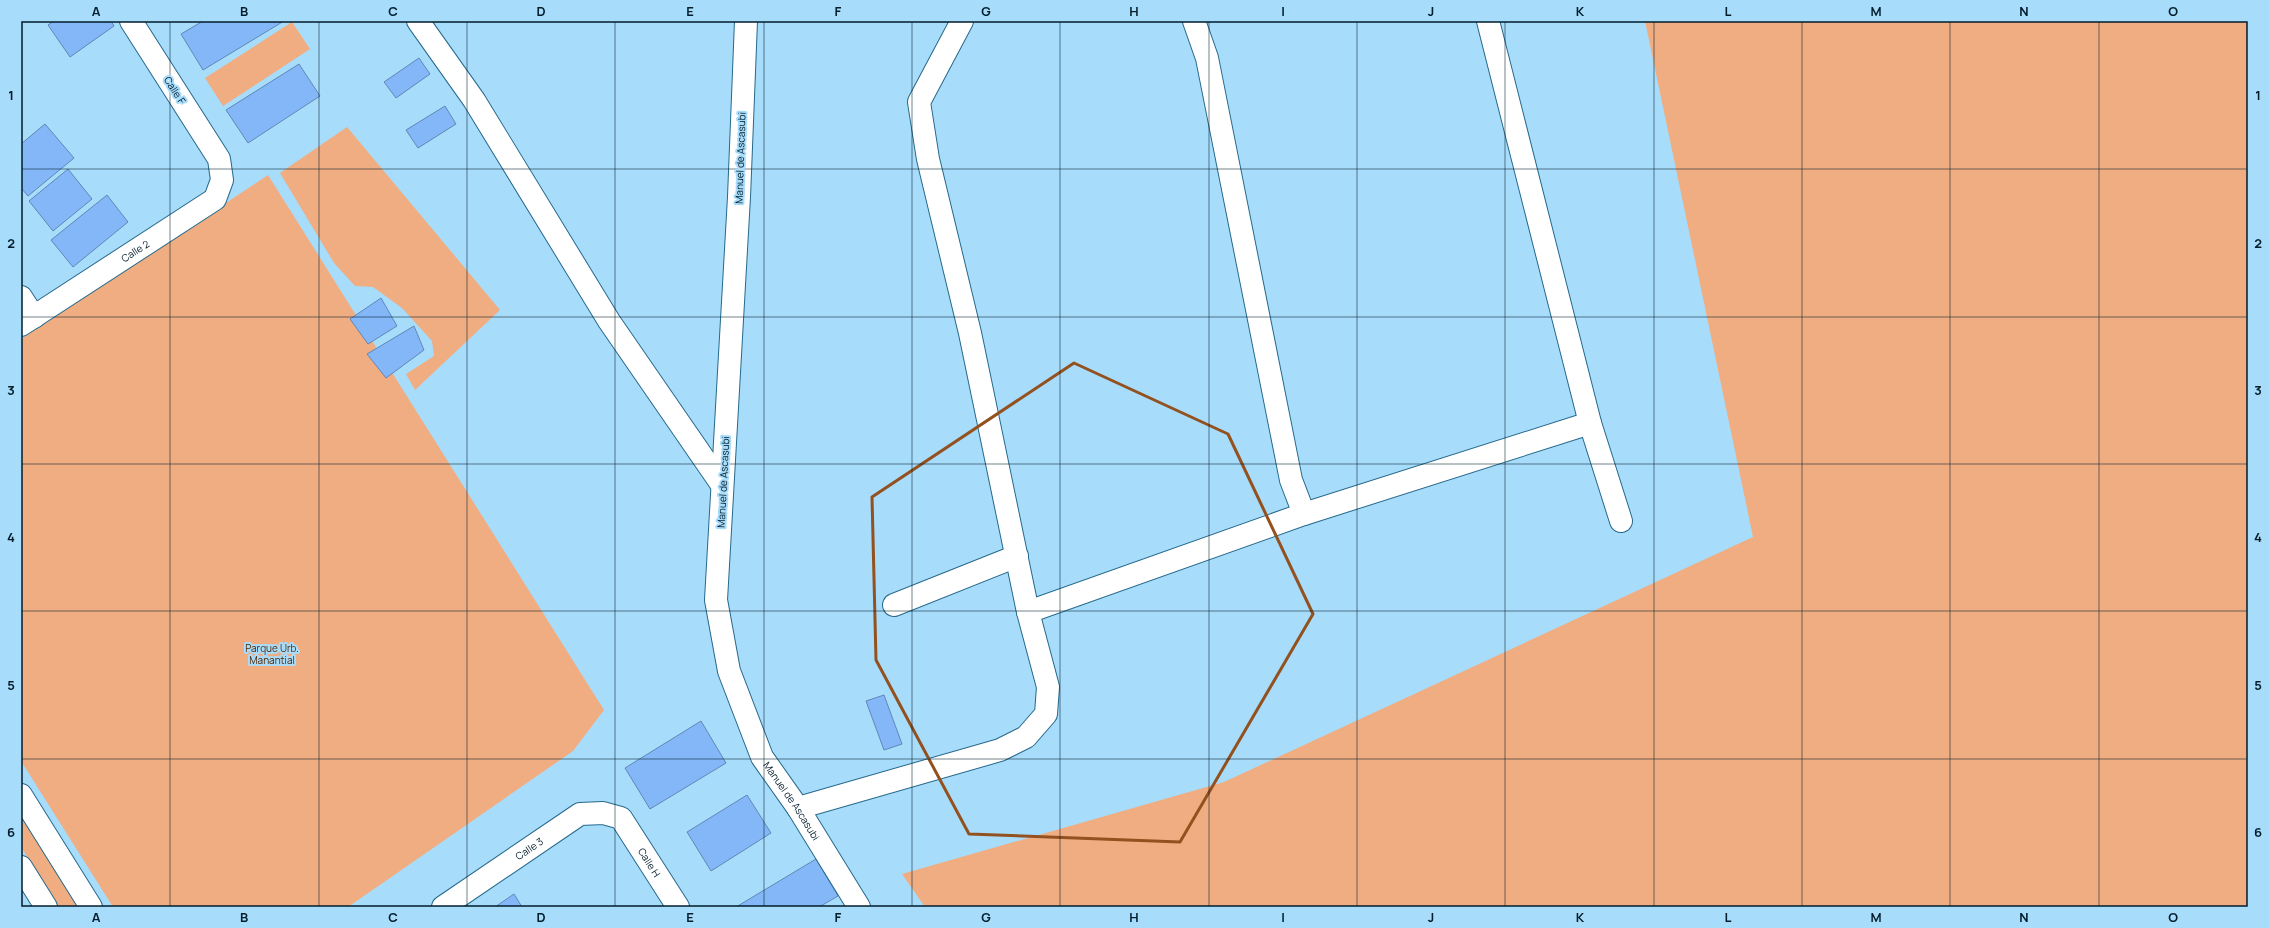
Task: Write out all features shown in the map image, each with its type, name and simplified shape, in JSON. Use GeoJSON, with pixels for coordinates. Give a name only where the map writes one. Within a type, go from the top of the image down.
{"type":"FeatureCollection","features":[{"type":"Feature","properties":{"kind":"street","name":"Calle F"},"geometry":{"type":"LineString","coordinates":[[131,21],[219,159]]}},
{"type":"Feature","properties":{"kind":"street"},"geometry":{"type":"LineString","coordinates":[[418,21],[474,100],[609,321],[722,485]]}},
{"type":"Feature","properties":{"kind":"street","name":"Manuel de Ascasubi"},"geometry":{"type":"LineString","coordinates":[[746,21],[716,600],[729,671],[762,757],[798,808],[859,907]]}},
{"type":"Feature","properties":{"kind":"street"},"geometry":{"type":"LineString","coordinates":[[798,808],[1000,750],[1026,737],[1046,714],[1048,687],[1028,612],[970,333],[928,159],[919,102],[962,21]]}},
{"type":"Feature","properties":{"kind":"street"},"geometry":{"type":"LineString","coordinates":[[1194,21],[1207,58],[1291,480],[1304,514]]}},
{"type":"Feature","properties":{"kind":"street"},"geometry":{"type":"LineString","coordinates":[[1488,21],[1590,423],[1621,521]]}},
{"type":"Feature","properties":{"kind":"street","name":"Calle 2"},"geometry":{"type":"LineString","coordinates":[[28,321],[216,200],[222,180],[219,159]]}},
{"type":"Feature","properties":{"kind":"street"},"geometry":{"type":"LineString","coordinates":[[21,297],[28,321]]}},
{"type":"Feature","properties":{"kind":"street"},"geometry":{"type":"LineString","coordinates":[[1028,612],[1304,514],[1590,423]]}},
{"type":"Feature","properties":{"kind":"street"},"geometry":{"type":"LineString","coordinates":[[894,605],[1017,556]]}},
{"type":"Feature","properties":{"kind":"street"},"geometry":{"type":"LineString","coordinates":[[21,795],[91,907]]}},
{"type":"Feature","properties":{"kind":"street","name":"Calle 3"},"geometry":{"type":"LineString","coordinates":[[443,907],[580,814],[603,813],[621,818]]}},
{"type":"Feature","properties":{"kind":"street","name":"Calle H"},"geometry":{"type":"LineString","coordinates":[[621,818],[678,907]]}},
{"type":"Feature","properties":{"kind":"street"},"geometry":{"type":"LineString","coordinates":[[21,867],[46,907]]}},
{"type":"Feature","properties":{"kind":"highlighted area"},"geometry":{"type":"Polygon","coordinates":[[[1074,363],[1228,434],[1313,614],[1180,842],[969,834],[876,660],[872,497],[1074,363]]]}},
{"type":"Feature","properties":{"kind":"green space"},"geometry":{"type":"Polygon","coordinates":[[[1645,21],[2248,21],[2248,907],[925,907],[902,874],[1224,782],[1753,537],[1645,21]]]}},
{"type":"Feature","properties":{"kind":"green space"},"geometry":{"type":"Polygon","coordinates":[[[292,22],[310,49],[223,106],[205,78],[292,22]]]}},
{"type":"Feature","properties":{"kind":"green space"},"geometry":{"type":"Polygon","coordinates":[[[347,127],[500,310],[415,390],[406,374],[434,356],[432,341],[402,308],[373,287],[355,286],[334,263],[280,173],[347,127]]]}},
{"type":"Feature","properties":{"kind":"green space","name":"Parque Urb. Manantial"},"geometry":{"type":"Polygon","coordinates":[[[268,175],[604,710],[573,751],[348,907],[113,907],[21,761],[21,339],[268,175]]]}},
{"type":"Feature","properties":{"kind":"green space"},"geometry":{"type":"Polygon","coordinates":[[[21,809],[83,907],[59,907],[21,847],[21,809]]]}},
{"type":"Feature","properties":{"kind":"building"},"geometry":{"type":"Polygon","coordinates":[[[54,21],[111,21],[114,26],[70,57],[48,25],[54,21]]]}},
{"type":"Feature","properties":{"kind":"building"},"geometry":{"type":"Polygon","coordinates":[[[203,21],[284,21],[203,70],[181,34],[203,21]]]}},
{"type":"Feature","properties":{"kind":"building"},"geometry":{"type":"Polygon","coordinates":[[[419,58],[430,74],[396,98],[384,82],[419,58]]]}},
{"type":"Feature","properties":{"kind":"building"},"geometry":{"type":"Polygon","coordinates":[[[299,64],[320,96],[248,143],[226,110],[299,64]]]}},
{"type":"Feature","properties":{"kind":"building"},"geometry":{"type":"Polygon","coordinates":[[[445,106],[456,124],[418,148],[406,130],[445,106]]]}},
{"type":"Feature","properties":{"kind":"building"},"geometry":{"type":"Polygon","coordinates":[[[45,124],[74,158],[28,196],[21,188],[21,144],[45,124]]]}},
{"type":"Feature","properties":{"kind":"building"},"geometry":{"type":"Polygon","coordinates":[[[68,169],[92,199],[53,231],[29,201],[68,169]]]}},
{"type":"Feature","properties":{"kind":"building"},"geometry":{"type":"Polygon","coordinates":[[[107,195],[128,222],[73,267],[51,240],[107,195]]]}},
{"type":"Feature","properties":{"kind":"building"},"geometry":{"type":"Polygon","coordinates":[[[381,298],[397,326],[368,344],[350,319],[381,298]]]}},
{"type":"Feature","properties":{"kind":"building"},"geometry":{"type":"Polygon","coordinates":[[[414,326],[424,350],[386,378],[367,354],[414,326]]]}},
{"type":"Feature","properties":{"kind":"building"},"geometry":{"type":"Polygon","coordinates":[[[884,695],[902,744],[884,750],[866,701],[884,695]]]}},
{"type":"Feature","properties":{"kind":"building"},"geometry":{"type":"Polygon","coordinates":[[[701,721],[726,763],[650,809],[625,768],[701,721]]]}},
{"type":"Feature","properties":{"kind":"building"},"geometry":{"type":"Polygon","coordinates":[[[747,795],[771,833],[711,871],[687,832],[747,795]]]}},
{"type":"Feature","properties":{"kind":"building"},"geometry":{"type":"Polygon","coordinates":[[[816,859],[838,896],[819,907],[736,907],[816,859]]]}},
{"type":"Feature","properties":{"kind":"building"},"geometry":{"type":"Polygon","coordinates":[[[514,894],[522,907],[495,907],[514,894]]]}}]}
